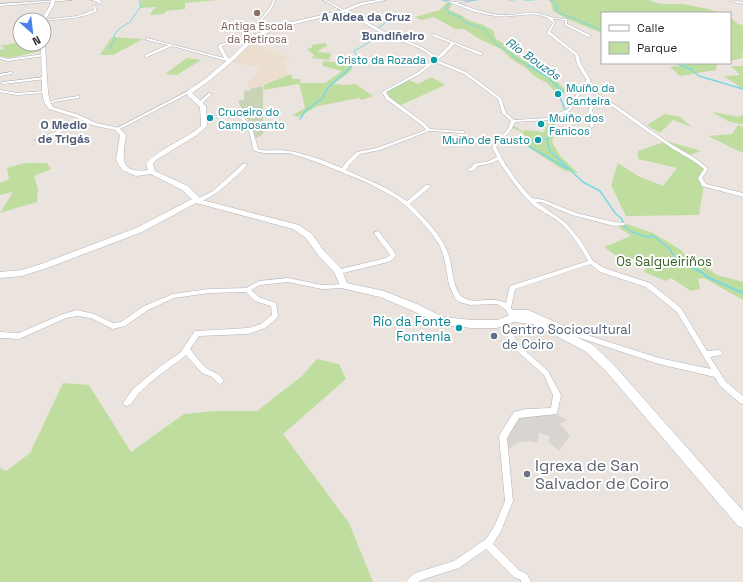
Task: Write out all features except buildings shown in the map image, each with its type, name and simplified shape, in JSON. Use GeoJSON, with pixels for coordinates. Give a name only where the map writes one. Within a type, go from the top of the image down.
{"type":"FeatureCollection","features":[{"type":"Feature","properties":{"kind":"street"},"geometry":{"type":"LineString","coordinates":[[0,4],[71,0]]}},
{"type":"Feature","properties":{"kind":"street"},"geometry":{"type":"LineString","coordinates":[[52,19],[73,17],[93,12],[96,10],[94,6],[100,3],[99,1],[92,0]]}},
{"type":"Feature","properties":{"kind":"street"},"geometry":{"type":"LineString","coordinates":[[254,37],[252,33],[254,26],[272,10],[274,0]]}},
{"type":"Feature","properties":{"kind":"street"},"geometry":{"type":"LineString","coordinates":[[324,0],[377,29],[383,35],[414,44],[436,59],[437,62],[465,73],[500,99],[504,113],[513,121],[548,118],[569,110],[580,91],[586,89],[612,103],[665,141],[697,161],[706,169],[700,178],[704,185],[743,195]]}},
{"type":"Feature","properties":{"kind":"street"},"geometry":{"type":"LineString","coordinates":[[117,129],[189,92],[207,80],[228,60],[242,50],[254,37],[277,27],[344,11],[361,4],[384,0]]}},
{"type":"Feature","properties":{"kind":"street"},"geometry":{"type":"LineString","coordinates":[[447,0],[471,9],[502,16],[534,13],[553,21],[554,23],[548,32],[577,55],[578,64],[588,77],[588,85],[586,89]]}},
{"type":"Feature","properties":{"kind":"street"},"geometry":{"type":"LineString","coordinates":[[455,2],[470,0]]}},
{"type":"Feature","properties":{"kind":"street"},"geometry":{"type":"LineString","coordinates":[[732,0],[743,3]]}},
{"type":"Feature","properties":{"kind":"street"},"geometry":{"type":"LineString","coordinates":[[48,12],[53,1]]}},
{"type":"Feature","properties":{"kind":"street"},"geometry":{"type":"LineString","coordinates":[[548,18],[566,20],[566,24],[589,36]]}},
{"type":"Feature","properties":{"kind":"street"},"geometry":{"type":"LineString","coordinates":[[432,35],[481,54]]}},
{"type":"Feature","properties":{"kind":"street"},"geometry":{"type":"LineString","coordinates":[[147,39],[228,60]]}},
{"type":"Feature","properties":{"kind":"street"},"geometry":{"type":"LineString","coordinates":[[228,60],[220,47],[221,45],[233,41]]}},
{"type":"Feature","properties":{"kind":"street"},"geometry":{"type":"LineString","coordinates":[[429,130],[387,98],[384,92],[419,73],[442,55],[453,43]]}},
{"type":"Feature","properties":{"kind":"street"},"geometry":{"type":"LineString","coordinates":[[146,56],[172,45]]}},
{"type":"Feature","properties":{"kind":"street"},"geometry":{"type":"LineString","coordinates":[[44,52],[45,92],[48,103],[52,108],[90,122],[117,129],[123,135],[119,160],[124,169],[136,174],[152,172],[185,188],[196,200],[296,227],[309,236],[321,252],[338,270],[344,286]]}},
{"type":"Feature","properties":{"kind":"street"},"geometry":{"type":"LineString","coordinates":[[0,58],[8,60],[44,55]]}},
{"type":"Feature","properties":{"kind":"street"},"geometry":{"type":"LineString","coordinates":[[388,57],[428,65]]}},
{"type":"Feature","properties":{"kind":"street"},"geometry":{"type":"LineString","coordinates":[[0,75],[11,73]]}},
{"type":"Feature","properties":{"kind":"street"},"geometry":{"type":"LineString","coordinates":[[3,83],[45,78]]}},
{"type":"Feature","properties":{"kind":"street"},"geometry":{"type":"LineString","coordinates":[[0,91],[9,94],[45,92]]}},
{"type":"Feature","properties":{"kind":"street"},"geometry":{"type":"LineString","coordinates":[[152,172],[149,164],[154,159],[195,134],[204,126],[205,117],[203,106],[189,92]]}},
{"type":"Feature","properties":{"kind":"street"},"geometry":{"type":"LineString","coordinates":[[200,104],[210,94]]}},
{"type":"Feature","properties":{"kind":"street"},"geometry":{"type":"LineString","coordinates":[[592,127],[591,121],[594,118],[590,110],[599,96]]}},
{"type":"Feature","properties":{"kind":"street"},"geometry":{"type":"LineString","coordinates":[[48,103],[78,97]]}},
{"type":"Feature","properties":{"kind":"street"},"geometry":{"type":"LineString","coordinates":[[205,117],[240,116],[245,120],[252,134],[254,139],[253,145],[256,150],[262,152],[276,150],[305,156],[343,171],[391,193],[407,204],[434,234],[445,252],[455,293],[461,300],[477,304],[497,302],[511,313],[523,318],[535,320],[589,348],[600,357],[743,521]]}},
{"type":"Feature","properties":{"kind":"street"},"geometry":{"type":"LineString","coordinates":[[513,121],[510,129],[494,147],[511,174],[530,199],[564,225],[587,254],[591,262],[602,270],[648,285],[679,310],[723,384],[743,400]]}},
{"type":"Feature","properties":{"kind":"street"},"geometry":{"type":"LineString","coordinates":[[36,140],[74,126],[90,122]]}},
{"type":"Feature","properties":{"kind":"street"},"geometry":{"type":"LineString","coordinates":[[343,171],[353,157],[359,153],[378,149],[429,130],[463,132]]}},
{"type":"Feature","properties":{"kind":"street"},"geometry":{"type":"LineString","coordinates":[[470,170],[474,168],[474,165],[490,162],[500,157]]}},
{"type":"Feature","properties":{"kind":"street"},"geometry":{"type":"LineString","coordinates":[[0,275],[5,276],[22,273],[44,266],[139,230],[196,200],[215,192],[246,165]]}},
{"type":"Feature","properties":{"kind":"street"},"geometry":{"type":"LineString","coordinates":[[407,204],[428,186]]}},
{"type":"Feature","properties":{"kind":"street"},"geometry":{"type":"LineString","coordinates":[[530,199],[542,201],[574,214],[614,224],[622,224]]}},
{"type":"Feature","properties":{"kind":"street"},"geometry":{"type":"LineString","coordinates":[[339,272],[391,258],[391,251],[377,233]]}},
{"type":"Feature","properties":{"kind":"street"},"geometry":{"type":"LineString","coordinates":[[0,335],[19,336],[65,316],[77,313],[92,316],[113,326],[123,324],[146,308],[173,296],[247,290],[259,283],[288,280],[322,287],[344,286],[381,294],[414,307],[442,321],[472,324],[497,324],[503,322],[511,313],[512,288],[591,262]]}},
{"type":"Feature","properties":{"kind":"street"},"geometry":{"type":"LineString","coordinates":[[127,403],[136,391],[164,367],[182,356],[197,333],[248,331],[263,326],[275,316],[274,305],[257,299],[247,290]]}},
{"type":"Feature","properties":{"kind":"street"},"geometry":{"type":"LineString","coordinates":[[511,313],[528,314],[576,334],[659,361],[717,374]]}},
{"type":"Feature","properties":{"kind":"street"},"geometry":{"type":"LineString","coordinates":[[411,582],[418,576],[456,565],[486,544],[498,528],[509,501],[503,437],[517,415],[554,411],[557,395],[546,373],[517,347],[503,322]]}},
{"type":"Feature","properties":{"kind":"street"},"geometry":{"type":"LineString","coordinates":[[186,350],[204,371],[214,375],[220,381]]}},
{"type":"Feature","properties":{"kind":"street"},"geometry":{"type":"LineString","coordinates":[[706,354],[719,353]]}},
{"type":"Feature","properties":{"kind":"street"},"geometry":{"type":"LineString","coordinates":[[486,544],[517,574],[524,577],[526,582]]}},
{"type":"Feature","properties":{"kind":"shaded area"},"geometry":{"type":"Polygon","coordinates":[[[252,43],[290,58],[284,61],[288,74],[262,85],[251,88],[247,87],[260,68],[231,62],[252,43]]]}},
{"type":"Feature","properties":{"kind":"shaded area"},"geometry":{"type":"Polygon","coordinates":[[[553,413],[567,420],[560,424],[570,436],[559,451],[548,441],[550,437],[539,432],[538,443],[529,441],[520,442],[506,450],[505,438],[519,417],[553,413]]]}},
{"type":"Feature","properties":{"kind":"green space"},"geometry":{"type":"Polygon","coordinates":[[[141,0],[218,0],[185,3],[185,9],[165,11],[164,14],[150,15],[157,7],[140,8],[141,0]]]}},
{"type":"Feature","properties":{"kind":"green space"},"geometry":{"type":"Polygon","coordinates":[[[550,0],[650,0],[662,4],[696,6],[717,12],[601,12],[601,33],[567,19],[553,11],[550,0]]]}},
{"type":"Feature","properties":{"kind":"green space"},"geometry":{"type":"Polygon","coordinates":[[[446,3],[452,3],[449,10],[468,20],[493,30],[496,39],[506,45],[507,49],[555,79],[568,93],[557,94],[547,83],[534,76],[526,68],[511,59],[501,49],[481,40],[464,29],[455,29],[434,17],[421,20],[415,17],[440,10],[446,3]]]}},
{"type":"Feature","properties":{"kind":"green space"},"geometry":{"type":"Polygon","coordinates":[[[731,18],[738,24],[743,25],[743,58],[731,61],[731,18]]]}},
{"type":"Feature","properties":{"kind":"green space"},"geometry":{"type":"Polygon","coordinates":[[[112,37],[143,39],[113,55],[100,55],[112,37]]]}},
{"type":"Feature","properties":{"kind":"green space"},"geometry":{"type":"Polygon","coordinates":[[[326,43],[327,47],[324,47],[317,52],[331,53],[329,60],[312,58],[314,55],[307,49],[313,47],[311,45],[326,43]]]}},
{"type":"Feature","properties":{"kind":"green space"},"geometry":{"type":"Polygon","coordinates":[[[12,44],[12,52],[37,52],[10,58],[0,56],[0,50],[5,48],[0,46],[12,44]]]}},
{"type":"Feature","properties":{"kind":"green space"},"geometry":{"type":"Polygon","coordinates":[[[187,58],[201,60],[177,75],[165,74],[187,58]]]}},
{"type":"Feature","properties":{"kind":"green space"},"geometry":{"type":"Polygon","coordinates":[[[324,61],[353,64],[351,71],[333,84],[355,84],[373,96],[362,100],[359,98],[318,106],[298,117],[293,115],[305,108],[300,86],[298,84],[264,90],[264,85],[288,75],[292,75],[292,79],[301,79],[300,83],[325,83],[342,71],[323,66],[322,64],[324,61]]]}},
{"type":"Feature","properties":{"kind":"green space"},"geometry":{"type":"Polygon","coordinates":[[[682,64],[717,64],[716,70],[680,76],[670,67],[685,65],[682,64]]]}},
{"type":"Feature","properties":{"kind":"green space"},"geometry":{"type":"Polygon","coordinates":[[[731,66],[743,66],[743,89],[724,76],[740,75],[731,66]]]}},
{"type":"Feature","properties":{"kind":"green space"},"geometry":{"type":"Polygon","coordinates":[[[431,77],[445,85],[399,106],[387,98],[384,92],[407,79],[418,84],[431,77]]]}},
{"type":"Feature","properties":{"kind":"green space"},"geometry":{"type":"Polygon","coordinates":[[[263,86],[263,113],[265,129],[262,135],[256,138],[247,118],[242,114],[243,111],[238,101],[244,99],[244,90],[250,91],[250,89],[263,86]]]}},
{"type":"Feature","properties":{"kind":"green space"},"geometry":{"type":"Polygon","coordinates":[[[713,112],[739,117],[743,114],[743,124],[727,121],[713,112]]]}},
{"type":"Feature","properties":{"kind":"green space"},"geometry":{"type":"Polygon","coordinates":[[[665,114],[680,117],[692,127],[673,120],[660,133],[647,125],[665,114]]]}},
{"type":"Feature","properties":{"kind":"green space"},"geometry":{"type":"Polygon","coordinates":[[[557,118],[552,142],[560,156],[578,173],[565,171],[519,141],[526,139],[523,133],[511,127],[512,125],[524,132],[524,130],[544,132],[549,119],[557,118]]]}},
{"type":"Feature","properties":{"kind":"green space"},"geometry":{"type":"Polygon","coordinates":[[[738,125],[743,127],[743,153],[708,136],[732,134],[738,125]]]}},
{"type":"Feature","properties":{"kind":"green space"},"geometry":{"type":"Polygon","coordinates":[[[667,141],[701,151],[689,155],[706,169],[700,178],[704,185],[699,215],[626,216],[611,185],[618,163],[638,176],[663,186],[677,168],[638,159],[638,151],[667,141]]]}},
{"type":"Feature","properties":{"kind":"green space"},"geometry":{"type":"Polygon","coordinates":[[[25,163],[47,163],[51,169],[34,176],[38,189],[37,202],[0,213],[13,192],[0,195],[0,183],[9,179],[7,168],[25,163]]]}},
{"type":"Feature","properties":{"kind":"green space","name":"Os Salgueiriños"},"geometry":{"type":"Polygon","coordinates":[[[627,224],[653,233],[681,250],[690,260],[703,265],[717,275],[743,282],[743,300],[704,278],[698,279],[700,289],[691,291],[671,278],[666,281],[644,272],[647,267],[636,257],[625,262],[604,247],[631,236],[618,227],[627,224]]]}},
{"type":"Feature","properties":{"kind":"green space"},"geometry":{"type":"Polygon","coordinates":[[[317,359],[339,364],[346,379],[283,434],[349,523],[373,582],[0,582],[0,468],[6,471],[30,453],[63,383],[89,385],[131,452],[184,414],[215,411],[257,411],[302,376],[317,359]]]}},
{"type":"Feature","properties":{"kind":"waterway"},"geometry":{"type":"LineString","coordinates":[[111,49],[111,45],[115,39],[114,35],[119,29],[130,22],[141,6],[139,2],[140,0]]}},
{"type":"Feature","properties":{"kind":"waterway","name":"Río Bouzós"},"geometry":{"type":"LineString","coordinates":[[442,0],[450,2],[446,8],[449,13],[460,17],[464,22],[484,29],[497,45],[529,66]]}},
{"type":"Feature","properties":{"kind":"waterway","name":"Río Bouzós"},"geometry":{"type":"LineString","coordinates":[[463,2],[477,0]]}},
{"type":"Feature","properties":{"kind":"waterway"},"geometry":{"type":"LineString","coordinates":[[509,0],[514,0]]}},
{"type":"Feature","properties":{"kind":"waterway"},"geometry":{"type":"LineString","coordinates":[[524,0],[534,0]]}},
{"type":"Feature","properties":{"kind":"waterway"},"geometry":{"type":"LineString","coordinates":[[549,0],[556,3],[557,11],[560,13],[601,30]]}},
{"type":"Feature","properties":{"kind":"waterway"},"geometry":{"type":"LineString","coordinates":[[378,28],[388,21],[391,12]]}},
{"type":"Feature","properties":{"kind":"waterway"},"geometry":{"type":"LineString","coordinates":[[351,66],[357,56],[354,51],[380,36],[381,34],[376,30]]}},
{"type":"Feature","properties":{"kind":"waterway"},"geometry":{"type":"LineString","coordinates":[[300,119],[306,110],[323,98],[331,85],[352,65]]}},
{"type":"Feature","properties":{"kind":"waterway","name":"Río Bouzós"},"geometry":{"type":"LineString","coordinates":[[528,65],[546,76],[563,92],[560,97],[565,110]]}},
{"type":"Feature","properties":{"kind":"waterway"},"geometry":{"type":"LineString","coordinates":[[680,65],[691,69],[699,76],[743,89]]}},
{"type":"Feature","properties":{"kind":"waterway","name":"Río Bouzós"},"geometry":{"type":"LineString","coordinates":[[560,115],[554,118],[553,127],[547,140],[549,150],[583,182],[600,191],[615,213],[622,219],[624,226],[632,232],[646,237],[653,236],[669,248],[676,259]]}},
{"type":"Feature","properties":{"kind":"waterway","name":"Río Bouzós"},"geometry":{"type":"LineString","coordinates":[[540,139],[547,139]]}},
{"type":"Feature","properties":{"kind":"waterway"},"geometry":{"type":"LineString","coordinates":[[535,140],[528,141],[530,147],[568,169]]}},
{"type":"Feature","properties":{"kind":"waterway","name":"Río Bouzós"},"geometry":{"type":"LineString","coordinates":[[676,258],[677,260],[703,273],[707,277],[743,293]]}},
{"type":"Feature","properties":{"kind":"place","name":"Antiga Escola da Retirosa"},"geometry":{"type":"Point","coordinates":[257,13]}},
{"type":"Feature","properties":{"kind":"place","name":"Cristo da Rozada"},"geometry":{"type":"Point","coordinates":[434,60]}},
{"type":"Feature","properties":{"kind":"place","name":"Muíño da Canteira"},"geometry":{"type":"Point","coordinates":[558,94]}},
{"type":"Feature","properties":{"kind":"place","name":"Cruceiro do Camposanto"},"geometry":{"type":"Point","coordinates":[210,118]}},
{"type":"Feature","properties":{"kind":"place","name":"Muíño dos Fanicos"},"geometry":{"type":"Point","coordinates":[541,124]}},
{"type":"Feature","properties":{"kind":"place","name":"Muíño de Fausto"},"geometry":{"type":"Point","coordinates":[538,140]}},
{"type":"Feature","properties":{"kind":"place","name":"Río da Fonte Fontenla"},"geometry":{"type":"Point","coordinates":[459,328]}},
{"type":"Feature","properties":{"kind":"place","name":"Centro Sociocultural de Coiro"},"geometry":{"type":"Point","coordinates":[494,336]}},
{"type":"Feature","properties":{"kind":"place","name":"Igrexa de San Salvador de Coiro"},"geometry":{"type":"Point","coordinates":[527,474]}},
{"type":"Feature","properties":{"kind":"district","name":"A Aldea da Cruz"},"geometry":{"type":"Point","coordinates":[366,17]}},
{"type":"Feature","properties":{"kind":"district","name":"Bundiñeiro"},"geometry":{"type":"Point","coordinates":[393,36]}},
{"type":"Feature","properties":{"kind":"district","name":"O Medio de Trigás"},"geometry":{"type":"Point","coordinates":[64,132]}}]}
